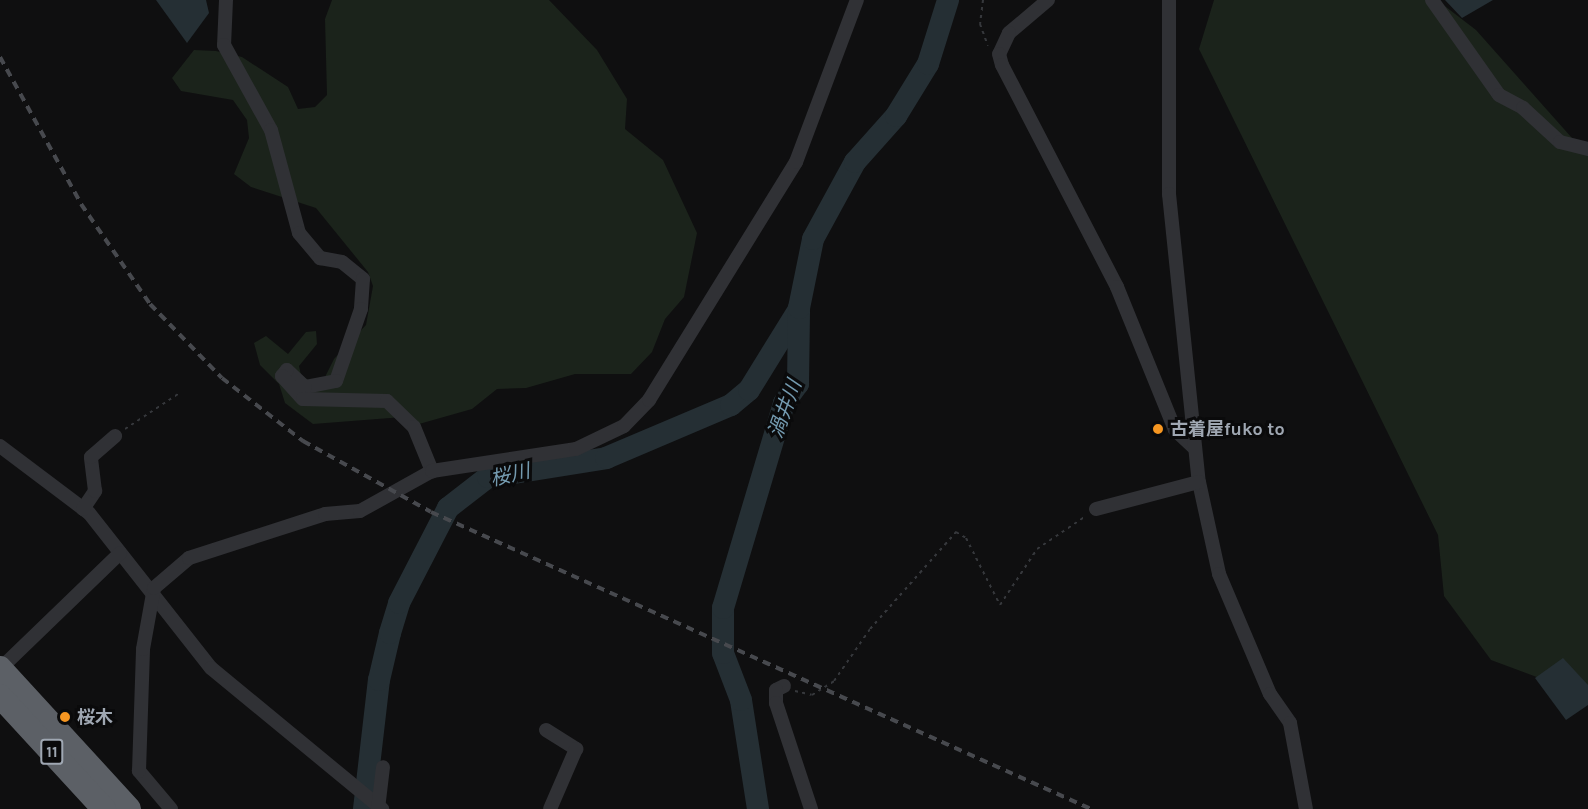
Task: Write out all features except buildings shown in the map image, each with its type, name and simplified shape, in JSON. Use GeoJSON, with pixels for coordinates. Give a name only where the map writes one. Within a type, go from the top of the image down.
{"type":"FeatureCollection","features":[{"type":"Feature","properties":{"kind":"highway","name":"11"},"geometry":{"type":"LineString","coordinates":[[0,668],[129,809]]}},
{"type":"Feature","properties":{"kind":"highway","name":"11"},"geometry":{"type":"LineString","coordinates":[[0,696],[104,809]]}},
{"type":"Feature","properties":{"kind":"street"},"geometry":{"type":"LineString","coordinates":[[226,0],[224,45],[271,130],[299,233],[320,258],[342,262],[363,279],[361,309],[336,381],[305,387],[287,370],[282,376],[303,399],[387,401],[414,427],[432,471]]}},
{"type":"Feature","properties":{"kind":"street"},"geometry":{"type":"LineString","coordinates":[[171,809],[139,771],[144,649],[152,595],[189,558],[324,514],[360,511],[432,471],[576,449],[611,435],[636,414],[796,162],[857,0]]}},
{"type":"Feature","properties":{"kind":"street"},"geometry":{"type":"LineString","coordinates":[[1048,0],[1015,27],[999,54],[1045,140],[1066,199],[1117,287],[1175,430],[1194,448]]}},
{"type":"Feature","properties":{"kind":"street"},"geometry":{"type":"LineString","coordinates":[[1168,0],[1169,194],[1199,482],[1219,574],[1270,694],[1290,723],[1306,809]]}},
{"type":"Feature","properties":{"kind":"street"},"geometry":{"type":"LineString","coordinates":[[1432,0],[1499,95],[1523,108],[1560,142],[1588,150]]}},
{"type":"Feature","properties":{"kind":"street"},"geometry":{"type":"LineString","coordinates":[[83,508],[95,491],[91,457],[115,436]]}},
{"type":"Feature","properties":{"kind":"street"},"geometry":{"type":"LineString","coordinates":[[0,446],[83,508],[211,668],[378,806]]}},
{"type":"Feature","properties":{"kind":"street"},"geometry":{"type":"LineString","coordinates":[[1096,509],[1199,482]]}},
{"type":"Feature","properties":{"kind":"street"},"geometry":{"type":"LineString","coordinates":[[0,668],[120,553]]}},
{"type":"Feature","properties":{"kind":"street"},"geometry":{"type":"LineString","coordinates":[[784,686],[776,690],[776,703],[811,809]]}},
{"type":"Feature","properties":{"kind":"street"},"geometry":{"type":"LineString","coordinates":[[546,730],[576,749],[550,809]]}},
{"type":"Feature","properties":{"kind":"street"},"geometry":{"type":"LineString","coordinates":[[378,806],[383,767]]}},
{"type":"Feature","properties":{"kind":"path"},"geometry":{"type":"LineString","coordinates":[[983,0],[981,33],[999,54]]}},
{"type":"Feature","properties":{"kind":"path"},"geometry":{"type":"LineString","coordinates":[[115,436],[178,394]]}},
{"type":"Feature","properties":{"kind":"path"},"geometry":{"type":"LineString","coordinates":[[784,686],[812,695],[834,681],[870,629],[956,532],[966,538],[1000,605],[1036,549],[1096,509]]}},
{"type":"Feature","properties":{"kind":"shaded area"},"geometry":{"type":"Polygon","coordinates":[[[156,0],[206,0],[209,13],[187,43],[156,0]]]}},
{"type":"Feature","properties":{"kind":"shaded area"},"geometry":{"type":"Polygon","coordinates":[[[332,0],[549,0],[597,50],[627,99],[625,129],[663,160],[697,233],[684,297],[665,319],[652,352],[631,374],[575,374],[526,388],[497,389],[472,409],[419,424],[403,417],[313,424],[285,403],[279,384],[260,365],[254,343],[266,336],[288,354],[306,332],[316,331],[317,344],[299,366],[301,375],[314,384],[323,381],[334,359],[366,325],[373,286],[368,272],[316,208],[251,187],[234,174],[249,138],[247,120],[233,100],[181,91],[172,78],[194,50],[216,51],[242,57],[288,87],[298,109],[315,107],[327,95],[325,19],[332,0]]]}},
{"type":"Feature","properties":{"kind":"shaded area"},"geometry":{"type":"Polygon","coordinates":[[[1214,0],[1437,0],[1476,30],[1588,156],[1588,704],[1566,688],[1491,660],[1444,596],[1438,535],[1199,49],[1214,0]]]}},
{"type":"Feature","properties":{"kind":"shaded area"},"geometry":{"type":"Polygon","coordinates":[[[1445,0],[1493,0],[1462,18],[1445,0]]]}},
{"type":"Feature","properties":{"kind":"shaded area"},"geometry":{"type":"Polygon","coordinates":[[[1563,658],[1588,685],[1588,705],[1566,720],[1535,678],[1563,658]]]}},
{"type":"Feature","properties":{"kind":"waterway","name":"渦井川"},"geometry":{"type":"LineString","coordinates":[[758,809],[741,700],[723,653],[723,608],[784,403],[798,384],[799,308],[813,239],[855,162],[896,116],[928,64],[948,0]]}},
{"type":"Feature","properties":{"kind":"waterway","name":"桜川"},"geometry":{"type":"LineString","coordinates":[[364,809],[379,680],[390,633],[399,603],[448,508],[488,477],[606,458],[731,405],[749,390],[799,309]]}},
{"type":"Feature","properties":{"kind":"railway"},"geometry":{"type":"LineString","coordinates":[[0,57],[81,204],[150,304],[222,378],[303,441],[431,512],[1091,809]]}},
{"type":"Feature","properties":{"kind":"place","name":"古着屋fuko to"},"geometry":{"type":"Point","coordinates":[1158,429]}},
{"type":"Feature","properties":{"kind":"place","name":"桜木"},"geometry":{"type":"Point","coordinates":[65,717]}}]}
